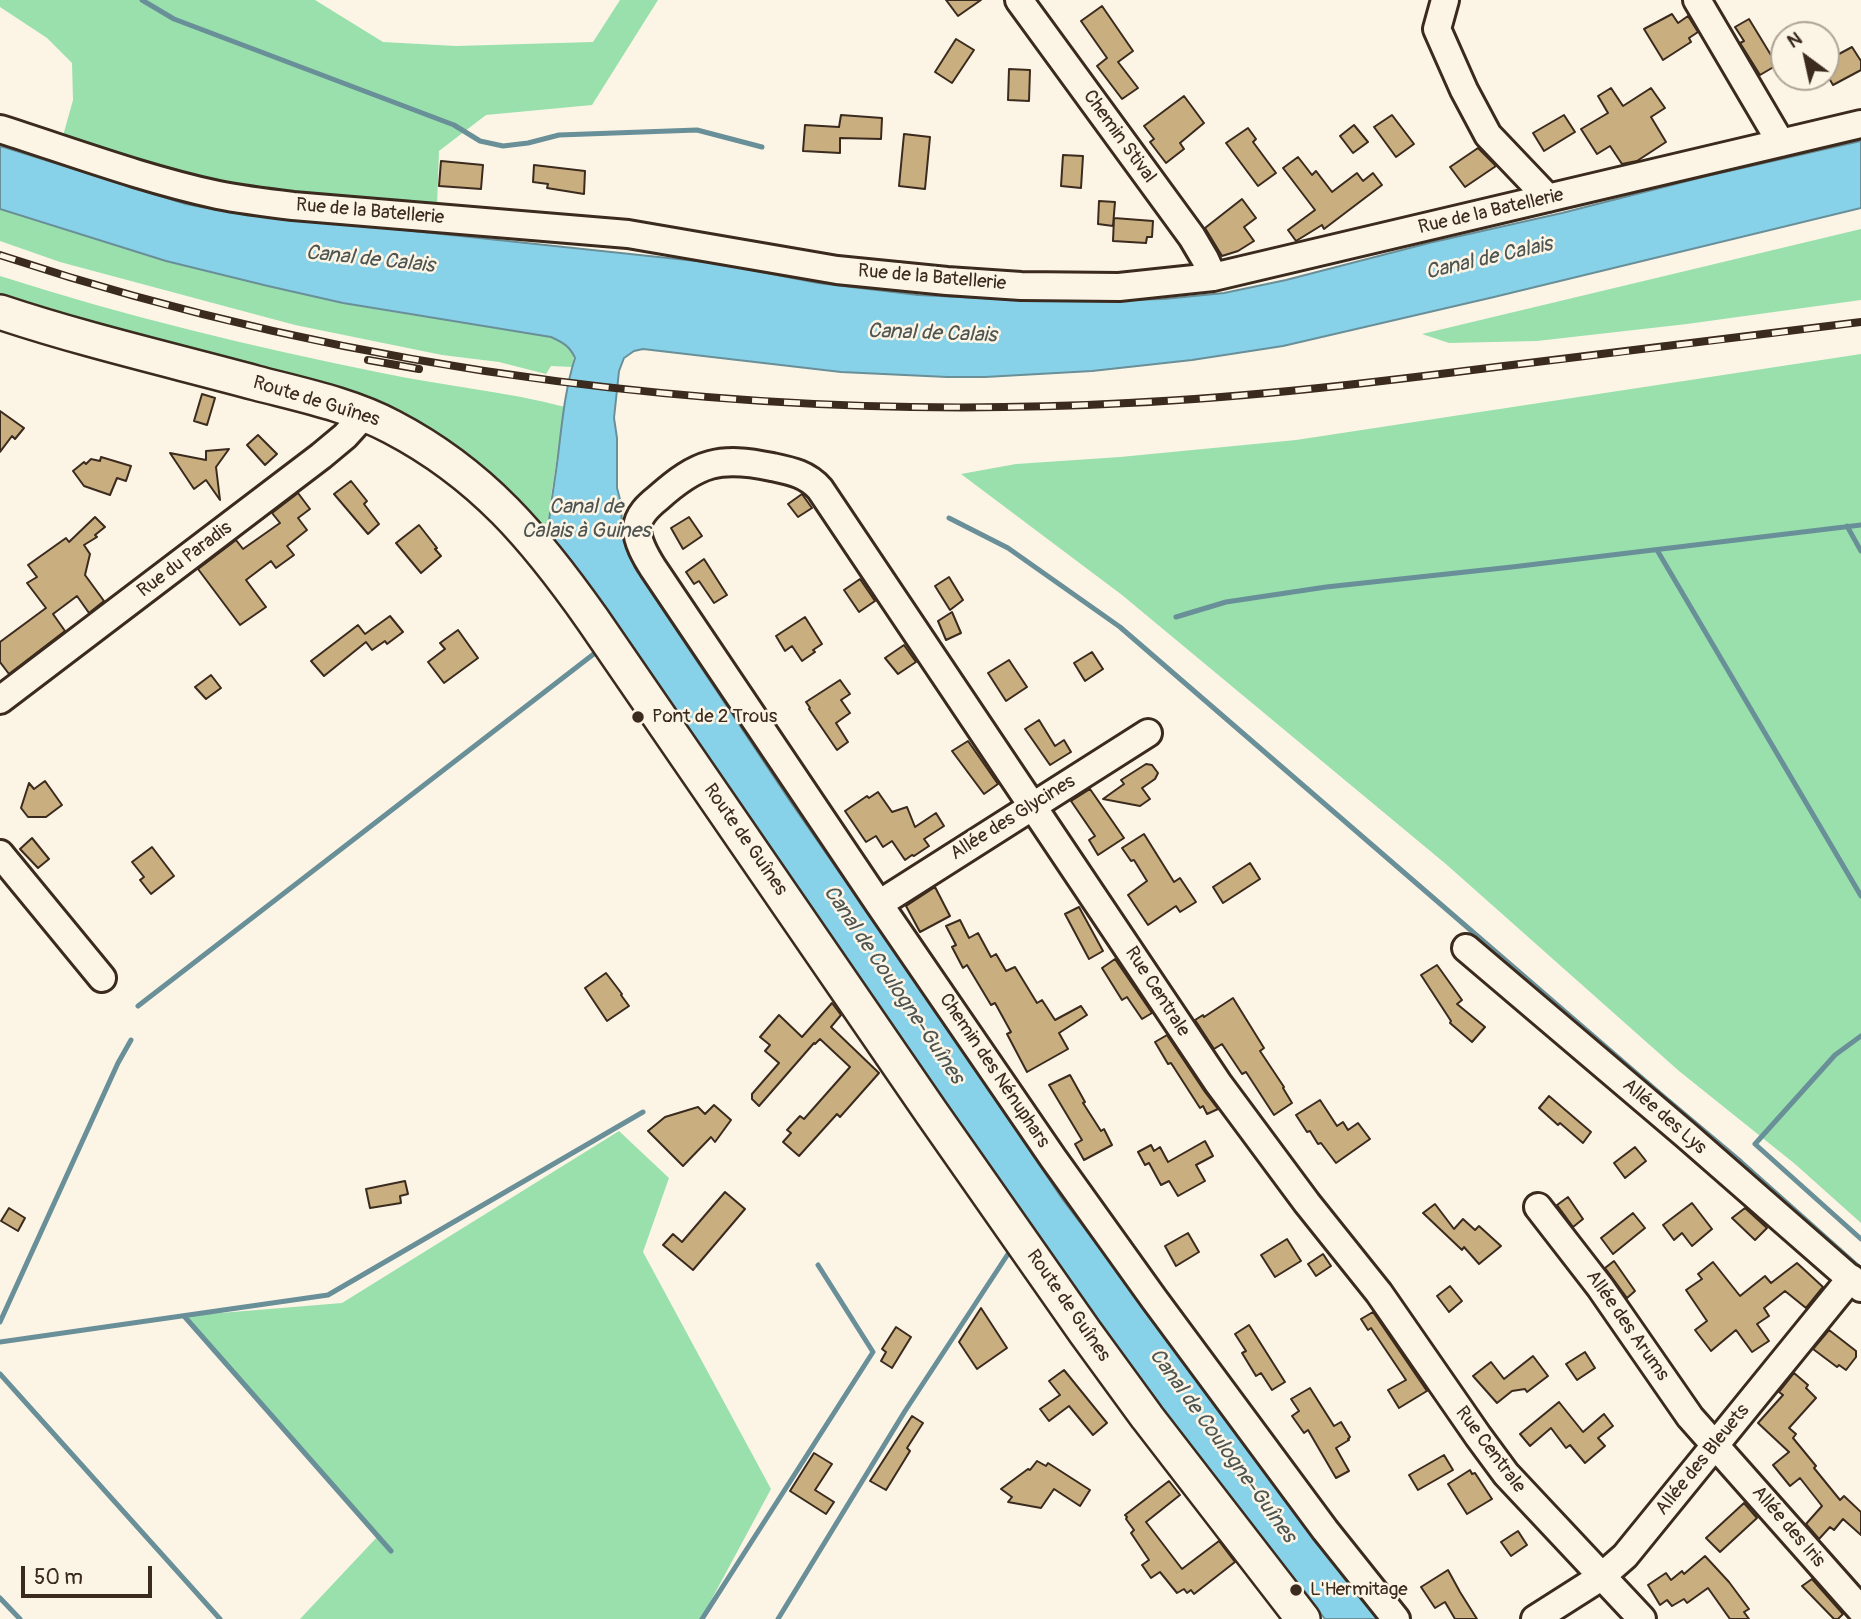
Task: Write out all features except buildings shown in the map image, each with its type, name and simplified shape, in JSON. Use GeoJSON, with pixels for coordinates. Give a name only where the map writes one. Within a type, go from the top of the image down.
{"type":"FeatureCollection","features":[{"type":"Feature","properties":{"kind":"main road","name":"Route de Guînes"},"geometry":{"type":"LineString","coordinates":[[0,313],[365,414],[415,440],[480,486],[516,521],[556,568],[1085,1332],[1303,1619]]}},
{"type":"Feature","properties":{"kind":"street","name":"Chemin Stival"},"geometry":{"type":"LineString","coordinates":[[1019,0],[1192,237],[1213,277]]}},
{"type":"Feature","properties":{"kind":"street"},"geometry":{"type":"LineString","coordinates":[[1445,0],[1437,29],[1464,90],[1488,135],[1548,198]]}},
{"type":"Feature","properties":{"kind":"street"},"geometry":{"type":"LineString","coordinates":[[1697,0],[1781,143]]}},
{"type":"Feature","properties":{"kind":"street","name":"Rue de la Batellerie"},"geometry":{"type":"LineString","coordinates":[[0,129],[128,170],[216,194],[293,206],[628,234],[837,270],[947,281],[1021,286],[1119,287],[1213,277],[1861,124]]}},
{"type":"Feature","properties":{"kind":"street","name":"Rue du Paradis"},"geometry":{"type":"LineString","coordinates":[[0,700],[304,470],[345,436],[365,414]]}},
{"type":"Feature","properties":{"kind":"street","name":"Rue Centrale"},"geometry":{"type":"LineString","coordinates":[[650,504],[686,476],[705,466],[724,462],[741,461],[788,470],[815,482],[1201,1060],[1307,1203],[1379,1293],[1489,1452],[1516,1486],[1642,1619]]}},
{"type":"Feature","properties":{"kind":"street","name":"Chemin des Nénuphars"},"geometry":{"type":"LineString","coordinates":[[650,504],[643,512],[637,528],[649,561],[1053,1158],[1333,1541],[1396,1619]]}},
{"type":"Feature","properties":{"kind":"street","name":"Allée des Glycines"},"geometry":{"type":"LineString","coordinates":[[879,904],[1148,733]]}},
{"type":"Feature","properties":{"kind":"street"},"geometry":{"type":"LineString","coordinates":[[0,853],[102,978]]}},
{"type":"Feature","properties":{"kind":"street","name":"Allée des Lys"},"geometry":{"type":"LineString","coordinates":[[1466,948],[1856,1283]]}},
{"type":"Feature","properties":{"kind":"street","name":"Allée des Arums"},"geometry":{"type":"LineString","coordinates":[[1538,1207],[1600,1287],[1690,1417],[1716,1444]]}},
{"type":"Feature","properties":{"kind":"street","name":"Allée des Bleuets"},"geometry":{"type":"LineString","coordinates":[[1535,1619],[1601,1577],[1625,1556],[1716,1444],[1856,1283]]}},
{"type":"Feature","properties":{"kind":"street","name":"Allée des Iris"},"geometry":{"type":"LineString","coordinates":[[1716,1444],[1861,1611]]}},
{"type":"Feature","properties":{"kind":"green space"},"geometry":{"type":"Polygon","coordinates":[[[0,0],[315,0],[383,42],[456,46],[593,42],[620,0],[658,0],[592,105],[486,115],[439,151],[437,207],[263,194],[61,143],[73,100],[72,63],[47,38],[0,7],[0,0]]]}},
{"type":"Feature","properties":{"kind":"green space"},"geometry":{"type":"Polygon","coordinates":[[[0,209],[169,260],[297,293],[551,337],[572,352],[572,367],[551,366],[546,374],[499,362],[442,355],[295,325],[60,262],[0,241],[0,209]]]}},
{"type":"Feature","properties":{"kind":"green space"},"geometry":{"type":"Polygon","coordinates":[[[1861,229],[1861,300],[1537,341],[1449,343],[1422,334],[1861,229]]]}},
{"type":"Feature","properties":{"kind":"green space"},"geometry":{"type":"Polygon","coordinates":[[[0,276],[94,304],[237,341],[382,373],[565,407],[548,532],[617,627],[474,465],[0,303],[0,276]]]}},
{"type":"Feature","properties":{"kind":"green space"},"geometry":{"type":"Polygon","coordinates":[[[1861,354],[1861,1223],[1795,1164],[1679,1071],[1447,865],[1122,595],[961,474],[1016,464],[1296,440],[1861,354]]]}},
{"type":"Feature","properties":{"kind":"green space"},"geometry":{"type":"Polygon","coordinates":[[[619,1131],[669,1178],[643,1252],[771,1489],[701,1619],[300,1619],[378,1536],[184,1316],[342,1303],[619,1131]]]}},
{"type":"Feature","properties":{"kind":"water"},"geometry":{"type":"Polygon","coordinates":[[[1861,141],[1861,208],[1283,346],[1092,371],[985,377],[841,372],[643,349],[624,358],[619,371],[614,418],[617,438],[617,488],[622,527],[635,568],[790,801],[1063,1200],[1187,1363],[1251,1454],[1360,1598],[1379,1619],[1325,1619],[1099,1329],[580,573],[548,532],[564,406],[575,358],[568,347],[551,337],[343,303],[268,286],[166,261],[0,209],[0,146],[186,204],[246,214],[715,263],[818,283],[918,295],[1091,301],[1164,299],[1224,293],[1286,280],[1429,243],[1861,141]]]}},
{"type":"Feature","properties":{"kind":"waterway"},"geometry":{"type":"LineString","coordinates":[[142,0],[174,19],[454,125],[480,141],[503,146],[559,135],[697,130],[762,147]]}},
{"type":"Feature","properties":{"kind":"waterway"},"geometry":{"type":"LineString","coordinates":[[949,518],[1008,548],[1120,627],[1741,1162],[1861,1269]]}},
{"type":"Feature","properties":{"kind":"waterway"},"geometry":{"type":"LineString","coordinates":[[1176,617],[1226,602],[1326,587],[1861,525]]}},
{"type":"Feature","properties":{"kind":"waterway"},"geometry":{"type":"LineString","coordinates":[[1847,526],[1861,551]]}},
{"type":"Feature","properties":{"kind":"waterway"},"geometry":{"type":"LineString","coordinates":[[1657,550],[1861,896]]}},
{"type":"Feature","properties":{"kind":"waterway"},"geometry":{"type":"LineString","coordinates":[[138,1006],[595,653]]}},
{"type":"Feature","properties":{"kind":"waterway"},"geometry":{"type":"LineString","coordinates":[[1861,1036],[1835,1055],[1755,1144],[1861,1239]]}},
{"type":"Feature","properties":{"kind":"waterway"},"geometry":{"type":"LineString","coordinates":[[0,1322],[118,1063],[131,1040]]}},
{"type":"Feature","properties":{"kind":"waterway"},"geometry":{"type":"LineString","coordinates":[[0,1342],[328,1295],[643,1112]]}},
{"type":"Feature","properties":{"kind":"waterway"},"geometry":{"type":"LineString","coordinates":[[778,1619],[905,1411],[1008,1254]]}},
{"type":"Feature","properties":{"kind":"waterway"},"geometry":{"type":"LineString","coordinates":[[702,1619],[873,1352],[818,1265]]}},
{"type":"Feature","properties":{"kind":"waterway"},"geometry":{"type":"LineString","coordinates":[[184,1316],[391,1551]]}},
{"type":"Feature","properties":{"kind":"waterway"},"geometry":{"type":"LineString","coordinates":[[0,1374],[220,1619]]}},
{"type":"Feature","properties":{"kind":"waterway"},"geometry":{"type":"LineString","coordinates":[[0,1598],[20,1619]]}},
{"type":"Feature","properties":{"kind":"railway"},"geometry":{"type":"LineString","coordinates":[[0,255],[136,296],[274,331],[415,359],[557,381],[700,396],[843,405],[986,407],[1222,397],[1410,378],[1861,322]]}},
{"type":"Feature","properties":{"kind":"railway"},"geometry":{"type":"LineString","coordinates":[[368,360],[419,369]]}},
{"type":"Feature","properties":{"kind":"place","name":"Pont de 2 Trous"},"geometry":{"type":"Point","coordinates":[638,717]}},
{"type":"Feature","properties":{"kind":"place","name":"L'Hermitage"},"geometry":{"type":"Point","coordinates":[1296,1590]}},
{"type":"Feature","properties":{"kind":"water label","name":"Canal de Calais"},"geometry":{"type":"Point","coordinates":[1489,259]}},
{"type":"Feature","properties":{"kind":"water label","name":"Canal de Calais"},"geometry":{"type":"Point","coordinates":[370,260]}},
{"type":"Feature","properties":{"kind":"water label","name":"Canal de Calais"},"geometry":{"type":"Point","coordinates":[932,334]}},
{"type":"Feature","properties":{"kind":"water label","name":"Canal de Calais à Guines"},"geometry":{"type":"Point","coordinates":[586,520]}},
{"type":"Feature","properties":{"kind":"water label","name":"Canal de Coulogne-Guînes"},"geometry":{"type":"Point","coordinates":[893,985]}},
{"type":"Feature","properties":{"kind":"water label","name":"Canal de Coulogne-Guînes"},"geometry":{"type":"Point","coordinates":[1222,1446]}}]}
